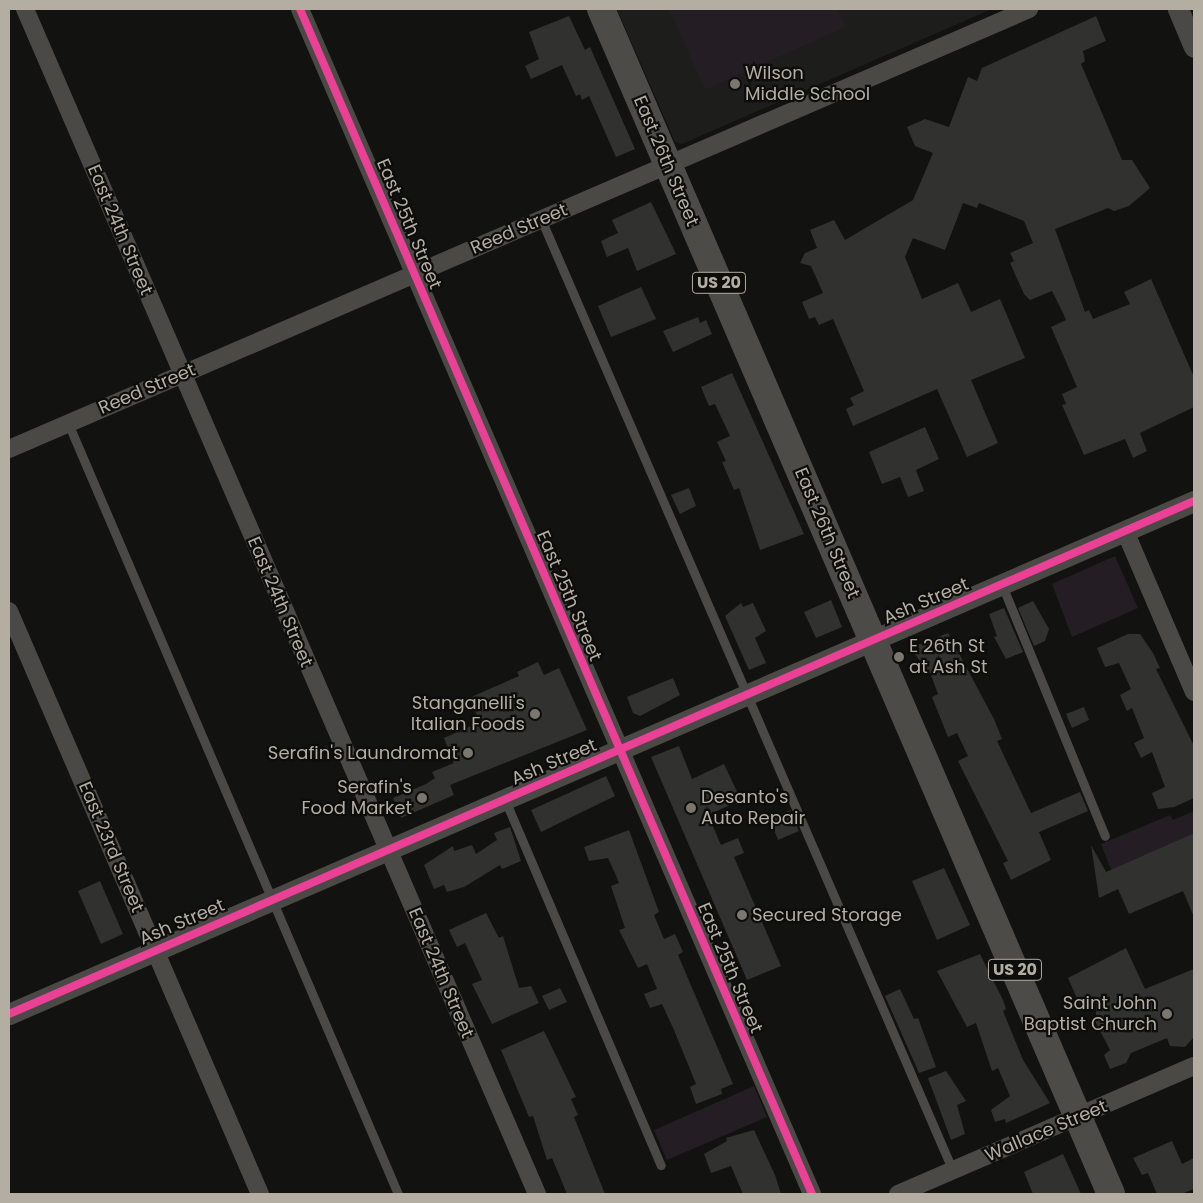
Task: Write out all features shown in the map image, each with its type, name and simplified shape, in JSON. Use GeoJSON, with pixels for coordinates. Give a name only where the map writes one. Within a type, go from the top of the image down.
{"type":"FeatureCollection","features":[{"type":"Feature","properties":{"kind":"main road","name":"East 26th Street"},"geometry":{"type":"LineString","coordinates":[[601,9],[1112,1194]]}},
{"type":"Feature","properties":{"kind":"street","name":"East 24th Street"},"geometry":{"type":"LineString","coordinates":[[25,9],[537,1194]]}},
{"type":"Feature","properties":{"kind":"street","name":"East 25th Street"},"geometry":{"type":"LineString","coordinates":[[300,9],[812,1194]]}},
{"type":"Feature","properties":{"kind":"street","name":"Reed Street"},"geometry":{"type":"LineString","coordinates":[[9,449],[1029,9]]}},
{"type":"Feature","properties":{"kind":"street"},"geometry":{"type":"LineString","coordinates":[[1178,9],[1194,47]]}},
{"type":"Feature","properties":{"kind":"street","name":"Ash Street"},"geometry":{"type":"LineString","coordinates":[[9,1014],[1194,502]]}},
{"type":"Feature","properties":{"kind":"street"},"geometry":{"type":"LineString","coordinates":[[1125,531],[1194,692]]}},
{"type":"Feature","properties":{"kind":"street","name":"East 23rd Street"},"geometry":{"type":"LineString","coordinates":[[9,611],[260,1194]]}},
{"type":"Feature","properties":{"kind":"street","name":"Wallace Street"},"geometry":{"type":"LineString","coordinates":[[898,1194],[1194,1066]]}},
{"type":"Feature","properties":{"kind":"lane"},"geometry":{"type":"LineString","coordinates":[[541,219],[749,694],[953,1171]]}},
{"type":"Feature","properties":{"kind":"lane"},"geometry":{"type":"LineString","coordinates":[[68,423],[270,901],[398,1194]]}},
{"type":"Feature","properties":{"kind":"lane"},"geometry":{"type":"LineString","coordinates":[[1002,584],[1105,836]]}},
{"type":"Feature","properties":{"kind":"lane"},"geometry":{"type":"LineString","coordinates":[[505,799],[661,1165]]}},
{"type":"Feature","properties":{"kind":"shaded area","name":"Wilson Middle School"},"geometry":{"type":"Polygon","coordinates":[[[617,9],[992,9],[682,144],[675,142],[617,9]]]}},
{"type":"Feature","properties":{"kind":"shaded area"},"geometry":{"type":"Polygon","coordinates":[[[669,9],[838,9],[846,27],[705,90],[669,9]]]}},
{"type":"Feature","properties":{"kind":"shaded area"},"geometry":{"type":"Polygon","coordinates":[[[1115,556],[1138,608],[1072,637],[1052,584],[1115,556]]]}},
{"type":"Feature","properties":{"kind":"shaded area"},"geometry":{"type":"Polygon","coordinates":[[[1194,811],[1194,833],[1111,870],[1101,844],[1170,815],[1173,820],[1194,811]]]}},
{"type":"Feature","properties":{"kind":"shaded area"},"geometry":{"type":"Polygon","coordinates":[[[754,1086],[767,1117],[667,1160],[654,1130],[754,1086]]]}},
{"type":"Feature","properties":{"kind":"building"},"geometry":{"type":"Polygon","coordinates":[[[569,16],[585,50],[590,47],[635,149],[616,157],[589,96],[582,100],[580,94],[576,96],[562,65],[531,79],[525,66],[539,59],[529,32],[569,16]]]}},
{"type":"Feature","properties":{"kind":"building"},"geometry":{"type":"Polygon","coordinates":[[[1096,16],[1106,41],[1083,51],[1085,61],[1081,64],[1122,160],[1132,160],[1150,188],[1129,206],[1114,211],[1108,208],[1055,229],[1085,312],[1089,310],[1093,319],[1130,304],[1124,292],[1151,279],[1194,377],[1194,407],[1140,433],[1147,451],[1133,458],[1125,439],[1084,455],[1062,405],[1066,404],[1062,394],[1077,387],[1051,327],[1066,320],[1052,291],[1030,300],[1024,294],[1010,263],[1014,261],[1010,253],[1033,243],[1024,221],[979,203],[977,208],[963,203],[945,250],[913,238],[905,257],[922,299],[958,283],[971,312],[1000,299],[1025,358],[971,380],[998,443],[967,457],[937,389],[853,426],[846,409],[854,405],[850,398],[864,391],[833,319],[819,325],[815,317],[809,319],[802,302],[823,293],[811,266],[800,263],[805,253],[817,248],[810,230],[834,220],[845,240],[913,200],[933,153],[915,146],[907,127],[925,119],[949,127],[968,77],[977,81],[982,68],[1096,16]]]}},
{"type":"Feature","properties":{"kind":"building"},"geometry":{"type":"Polygon","coordinates":[[[651,202],[676,254],[637,271],[628,248],[607,257],[601,241],[618,233],[612,220],[651,202]]]}},
{"type":"Feature","properties":{"kind":"building"},"geometry":{"type":"Polygon","coordinates":[[[641,287],[656,319],[611,337],[598,306],[641,287]]]}},
{"type":"Feature","properties":{"kind":"building"},"geometry":{"type":"Polygon","coordinates":[[[698,317],[700,323],[706,320],[712,334],[673,352],[663,331],[698,317]]]}},
{"type":"Feature","properties":{"kind":"building"},"geometry":{"type":"Polygon","coordinates":[[[732,373],[804,534],[760,550],[739,488],[734,490],[722,462],[726,461],[717,442],[730,436],[715,404],[709,406],[701,387],[732,373]]]}},
{"type":"Feature","properties":{"kind":"building"},"geometry":{"type":"Polygon","coordinates":[[[925,427],[939,459],[916,470],[924,491],[908,497],[900,477],[882,484],[869,452],[925,427]]]}},
{"type":"Feature","properties":{"kind":"building"},"geometry":{"type":"Polygon","coordinates":[[[689,488],[696,506],[680,514],[671,495],[689,488]]]}},
{"type":"Feature","properties":{"kind":"building"},"geometry":{"type":"Polygon","coordinates":[[[831,600],[842,627],[816,638],[804,612],[831,600]]]}},
{"type":"Feature","properties":{"kind":"building"},"geometry":{"type":"Polygon","coordinates":[[[1033,601],[1049,629],[1045,641],[1034,646],[1018,608],[1033,601]]]}},
{"type":"Feature","properties":{"kind":"building"},"geometry":{"type":"Polygon","coordinates":[[[741,603],[743,607],[753,603],[766,631],[755,638],[766,663],[749,670],[725,616],[741,603]]]}},
{"type":"Feature","properties":{"kind":"building"},"geometry":{"type":"Polygon","coordinates":[[[1004,608],[1023,652],[1006,659],[994,637],[997,636],[989,614],[1004,608]]]}},
{"type":"Feature","properties":{"kind":"building"},"geometry":{"type":"Polygon","coordinates":[[[948,633],[994,719],[1002,739],[997,741],[1031,813],[1080,792],[1088,811],[1039,832],[1051,860],[1011,880],[1003,863],[1008,861],[958,761],[968,756],[957,733],[948,737],[932,697],[938,694],[931,675],[910,648],[948,633]]]}},
{"type":"Feature","properties":{"kind":"building"},"geometry":{"type":"Polygon","coordinates":[[[1128,634],[1140,634],[1153,653],[1160,668],[1156,669],[1194,746],[1194,798],[1174,807],[1158,809],[1152,793],[1165,787],[1152,752],[1141,758],[1134,743],[1144,738],[1132,708],[1127,711],[1120,695],[1131,689],[1119,663],[1105,667],[1097,648],[1128,634]]]}},
{"type":"Feature","properties":{"kind":"building"},"geometry":{"type":"Polygon","coordinates":[[[538,662],[544,675],[559,668],[587,730],[450,785],[454,795],[401,818],[393,798],[426,784],[435,778],[432,772],[454,763],[444,738],[480,722],[469,698],[519,676],[517,672],[538,662]]]}},
{"type":"Feature","properties":{"kind":"building"},"geometry":{"type":"Polygon","coordinates":[[[673,678],[680,695],[640,716],[633,713],[627,697],[673,678]]]}},
{"type":"Feature","properties":{"kind":"building"},"geometry":{"type":"Polygon","coordinates":[[[1084,707],[1089,720],[1072,728],[1066,714],[1084,707]]]}},
{"type":"Feature","properties":{"kind":"building"},"geometry":{"type":"Polygon","coordinates":[[[679,746],[692,779],[724,764],[741,800],[708,815],[721,845],[738,838],[744,853],[734,857],[781,966],[747,980],[651,757],[679,746]]]}},
{"type":"Feature","properties":{"kind":"building"},"geometry":{"type":"Polygon","coordinates":[[[606,776],[615,796],[541,832],[531,810],[606,776]]]}},
{"type":"Feature","properties":{"kind":"building"},"geometry":{"type":"Polygon","coordinates":[[[790,810],[799,831],[778,840],[770,819],[790,810]]]}},
{"type":"Feature","properties":{"kind":"building"},"geometry":{"type":"Polygon","coordinates":[[[510,827],[521,861],[502,869],[500,865],[464,887],[447,892],[444,885],[434,889],[424,865],[453,846],[454,851],[472,845],[476,854],[497,840],[494,833],[510,827]]]}},
{"type":"Feature","properties":{"kind":"building"},"geometry":{"type":"Polygon","coordinates":[[[629,830],[659,912],[654,915],[664,939],[675,934],[683,952],[678,955],[733,1084],[721,1089],[722,1094],[696,1104],[690,1087],[696,1084],[662,1004],[650,1008],[644,994],[657,989],[647,964],[638,968],[619,930],[625,928],[611,886],[619,883],[614,871],[608,858],[589,861],[584,847],[629,830]]]}},
{"type":"Feature","properties":{"kind":"building"},"geometry":{"type":"Polygon","coordinates":[[[1194,833],[1194,917],[1183,891],[1129,914],[1118,889],[1099,898],[1091,845],[1106,872],[1194,833]]]}},
{"type":"Feature","properties":{"kind":"building"},"geometry":{"type":"Polygon","coordinates":[[[944,868],[970,925],[937,940],[912,881],[944,868]]]}},
{"type":"Feature","properties":{"kind":"building"},"geometry":{"type":"Polygon","coordinates":[[[100,881],[123,934],[101,944],[78,891],[100,881]]]}},
{"type":"Feature","properties":{"kind":"building"},"geometry":{"type":"Polygon","coordinates":[[[486,913],[499,938],[503,936],[519,988],[531,986],[539,1003],[492,1024],[472,984],[482,980],[465,943],[457,947],[449,930],[486,913]]]}},
{"type":"Feature","properties":{"kind":"building"},"geometry":{"type":"Polygon","coordinates":[[[1126,948],[1145,989],[1194,969],[1194,1037],[1185,1047],[1170,1046],[1167,1038],[1131,1053],[1126,1063],[1110,1069],[1104,1055],[1110,1050],[1096,1023],[1096,1001],[1080,1005],[1068,978],[1126,948]]]}},
{"type":"Feature","properties":{"kind":"building"},"geometry":{"type":"Polygon","coordinates":[[[980,954],[1003,1000],[1006,1009],[1003,1011],[1023,1060],[1050,1103],[1006,1123],[1005,1119],[995,1122],[991,1110],[1010,1096],[998,1068],[992,1071],[976,1023],[967,1027],[937,971],[980,954]]]}},
{"type":"Feature","properties":{"kind":"building"},"geometry":{"type":"Polygon","coordinates":[[[560,988],[567,1002],[549,1010],[542,996],[560,988]]]}},
{"type":"Feature","properties":{"kind":"building"},"geometry":{"type":"Polygon","coordinates":[[[900,989],[914,1019],[918,1018],[936,1067],[919,1073],[885,996],[900,989]]]}},
{"type":"Feature","properties":{"kind":"building"},"geometry":{"type":"Polygon","coordinates":[[[544,1031],[576,1097],[571,1099],[578,1115],[574,1117],[605,1194],[567,1194],[552,1158],[547,1160],[533,1116],[529,1117],[501,1050],[544,1031]]]}},
{"type":"Feature","properties":{"kind":"building"},"geometry":{"type":"Polygon","coordinates":[[[946,1071],[966,1101],[957,1105],[965,1134],[951,1140],[928,1078],[946,1071]]]}},
{"type":"Feature","properties":{"kind":"building"},"geometry":{"type":"Polygon","coordinates":[[[754,1130],[775,1175],[781,1194],[743,1194],[731,1166],[711,1173],[704,1154],[727,1141],[726,1138],[754,1130]]]}},
{"type":"Feature","properties":{"kind":"building"},"geometry":{"type":"Polygon","coordinates":[[[1172,1141],[1182,1164],[1194,1158],[1194,1189],[1181,1194],[1157,1194],[1148,1173],[1142,1175],[1133,1158],[1172,1141]]]}},
{"type":"Feature","properties":{"kind":"building"},"geometry":{"type":"Polygon","coordinates":[[[1063,1154],[1081,1194],[1033,1194],[1024,1172],[1063,1154]]]}},
{"type":"Feature","properties":{"kind":"cycle path"},"geometry":{"type":"LineString","coordinates":[[300,9],[812,1194]]}},
{"type":"Feature","properties":{"kind":"cycle path"},"geometry":{"type":"LineString","coordinates":[[9,1014],[1194,501]]}},
{"type":"Feature","properties":{"kind":"place","name":"Wilson Middle School"},"geometry":{"type":"Point","coordinates":[735,84]}},
{"type":"Feature","properties":{"kind":"place","name":"E 26th St at Ash St"},"geometry":{"type":"Point","coordinates":[899,657]}},
{"type":"Feature","properties":{"kind":"place","name":"Stanganelli's Italian Foods"},"geometry":{"type":"Point","coordinates":[535,714]}},
{"type":"Feature","properties":{"kind":"place","name":"Serafin's Laundromat"},"geometry":{"type":"Point","coordinates":[468,753]}},
{"type":"Feature","properties":{"kind":"place","name":"Serafin's Food Market"},"geometry":{"type":"Point","coordinates":[422,798]}},
{"type":"Feature","properties":{"kind":"place","name":"Desanto's Auto Repair"},"geometry":{"type":"Point","coordinates":[691,808]}},
{"type":"Feature","properties":{"kind":"place","name":"Secured Storage"},"geometry":{"type":"Point","coordinates":[742,915]}},
{"type":"Feature","properties":{"kind":"place","name":"Saint John Baptist Church"},"geometry":{"type":"Point","coordinates":[1167,1014]}}]}
